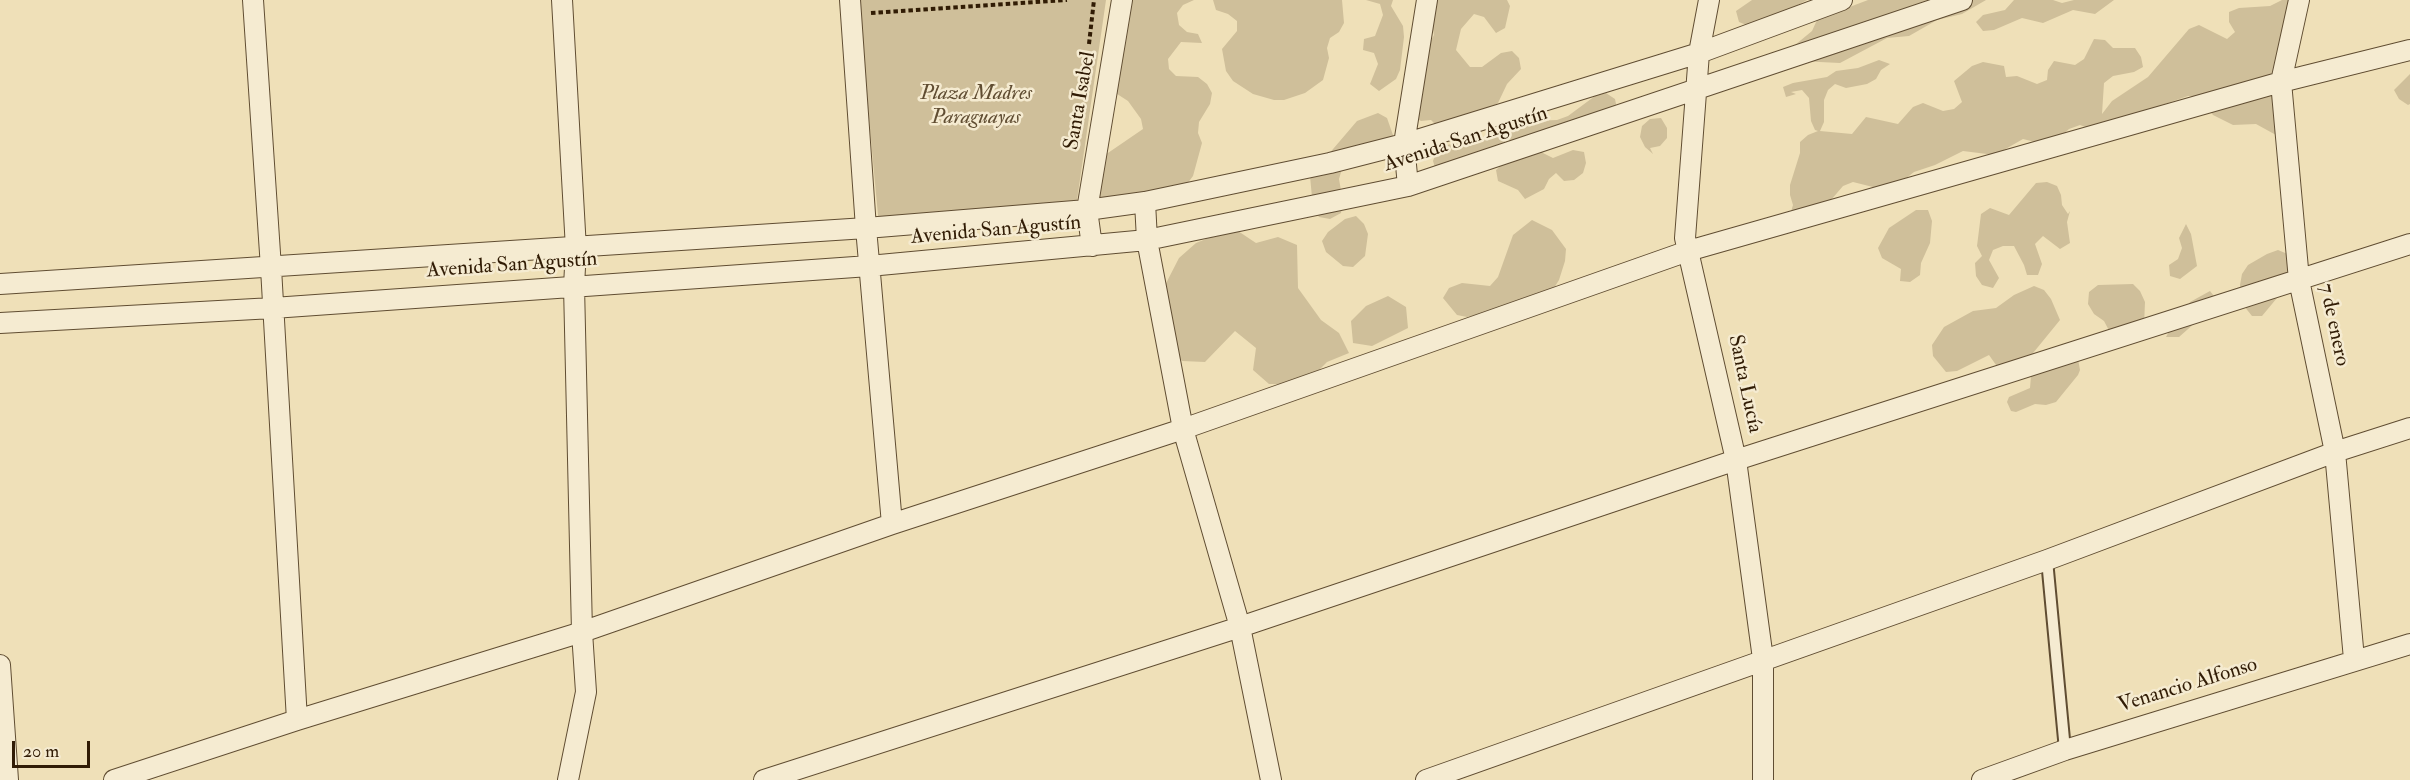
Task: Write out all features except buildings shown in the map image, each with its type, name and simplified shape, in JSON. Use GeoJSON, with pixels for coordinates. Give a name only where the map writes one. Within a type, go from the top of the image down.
{"type":"FeatureCollection","features":[{"type":"Feature","properties":{"kind":"street"},"geometry":{"type":"LineString","coordinates":[[253,0],[297,720]]}},
{"type":"Feature","properties":{"kind":"street"},"geometry":{"type":"LineString","coordinates":[[562,0],[576,249],[573,286],[582,632],[586,692],[568,780]]}},
{"type":"Feature","properties":{"kind":"street","name":"Santa Isabel"},"geometry":{"type":"LineString","coordinates":[[1092,246],[1087,210],[1122,0]]}},
{"type":"Feature","properties":{"kind":"street"},"geometry":{"type":"LineString","coordinates":[[1408,186],[1404,144],[1427,0]]}},
{"type":"Feature","properties":{"kind":"street","name":"Santa Lucía"},"geometry":{"type":"LineString","coordinates":[[1709,0],[1699,53],[1685,238],[1736,460],[1763,659],[1763,780]]}},
{"type":"Feature","properties":{"kind":"street","name":"Avenida San Agustín"},"geometry":{"type":"LineString","coordinates":[[0,284],[576,249],[1087,210],[1145,202],[1330,163],[1404,144],[1699,53],[1842,0]]}},
{"type":"Feature","properties":{"kind":"street","name":"Avenida San Agustín"},"geometry":{"type":"LineString","coordinates":[[0,323],[273,308],[870,266],[1147,240],[1408,186],[1962,0]]}},
{"type":"Feature","properties":{"kind":"street","name":"7 de enero"},"geometry":{"type":"LineString","coordinates":[[2299,0],[2280,82],[2299,280],[2335,452],[2354,659]]}},
{"type":"Feature","properties":{"kind":"street"},"geometry":{"type":"LineString","coordinates":[[858,3],[866,228],[892,524]]}},
{"type":"Feature","properties":{"kind":"street"},"geometry":{"type":"LineString","coordinates":[[114,780],[297,720],[582,632],[892,524],[1183,429],[1688,251],[2280,82],[2410,50]]}},
{"type":"Feature","properties":{"kind":"street"},"geometry":{"type":"LineString","coordinates":[[1145,202],[1147,240],[1183,429],[1240,627],[1271,780]]}},
{"type":"Feature","properties":{"kind":"street"},"geometry":{"type":"LineString","coordinates":[[764,780],[1240,627],[1736,460],[2410,244]]}},
{"type":"Feature","properties":{"kind":"street"},"geometry":{"type":"LineString","coordinates":[[1426,780],[1466,773],[1763,659],[2047,560],[2335,452],[2410,428]]}},
{"type":"Feature","properties":{"kind":"street","name":"Venancio Alfonso"},"geometry":{"type":"LineString","coordinates":[[1982,780],[2065,750],[2354,659],[2410,644]]}},
{"type":"Feature","properties":{"kind":"street"},"geometry":{"type":"LineString","coordinates":[[0,665],[8,780]]}},
{"type":"Feature","properties":{"kind":"lane"},"geometry":{"type":"LineString","coordinates":[[2047,560],[2065,750]]}},
{"type":"Feature","properties":{"kind":"path"},"geometry":{"type":"LineString","coordinates":[[858,3],[868,13],[1068,0]]}},
{"type":"Feature","properties":{"kind":"path"},"geometry":{"type":"LineString","coordinates":[[1089,48],[1094,0]]}},
{"type":"Feature","properties":{"kind":"green space","name":"Plaza Madres Paraguayas"},"geometry":{"type":"Polygon","coordinates":[[[858,0],[1106,0],[1077,200],[879,226],[858,0]]]}},
{"type":"Feature","properties":{"kind":"green space"},"geometry":{"type":"Polygon","coordinates":[[[1113,0],[1194,0],[1183,5],[1177,13],[1179,25],[1187,32],[1198,34],[1202,43],[1181,42],[1168,59],[1169,69],[1176,76],[1198,77],[1207,84],[1212,93],[1210,104],[1199,122],[1198,133],[1202,143],[1193,176],[1187,184],[1093,206],[1105,155],[1143,129],[1141,119],[1128,101],[1100,83],[1099,72],[1121,45],[1111,3],[1113,0]]]}},
{"type":"Feature","properties":{"kind":"green space"},"geometry":{"type":"Polygon","coordinates":[[[1213,0],[1342,0],[1344,23],[1339,32],[1330,38],[1327,48],[1329,58],[1323,80],[1305,93],[1284,100],[1274,100],[1253,94],[1233,81],[1226,71],[1222,49],[1237,31],[1237,21],[1228,14],[1216,10],[1213,0]]]}},
{"type":"Feature","properties":{"kind":"green space"},"geometry":{"type":"Polygon","coordinates":[[[1366,0],[1393,0],[1391,6],[1403,26],[1400,70],[1396,79],[1379,91],[1370,84],[1378,64],[1374,53],[1363,50],[1364,39],[1375,36],[1383,15],[1380,4],[1366,0]]]}},
{"type":"Feature","properties":{"kind":"green space"},"geometry":{"type":"Polygon","coordinates":[[[1434,0],[1507,0],[1510,6],[1505,28],[1496,33],[1484,17],[1474,14],[1461,29],[1456,50],[1470,67],[1482,67],[1501,53],[1512,51],[1519,58],[1521,69],[1507,84],[1498,103],[1446,135],[1431,120],[1421,121],[1411,115],[1429,44],[1434,35],[1430,13],[1434,0]]]}},
{"type":"Feature","properties":{"kind":"green space"},"geometry":{"type":"Polygon","coordinates":[[[1752,0],[1807,0],[1759,26],[1749,26],[1739,22],[1736,11],[1752,0]]]}},
{"type":"Feature","properties":{"kind":"green space"},"geometry":{"type":"Polygon","coordinates":[[[1868,0],[1986,0],[1962,14],[1937,20],[1909,36],[1887,38],[1840,63],[1799,61],[1790,55],[1795,45],[1812,31],[1817,20],[1836,8],[1847,8],[1868,0]]]}},
{"type":"Feature","properties":{"kind":"green space"},"geometry":{"type":"Polygon","coordinates":[[[2014,0],[2053,0],[2062,3],[2074,0],[2114,0],[2095,14],[2073,10],[2043,23],[2022,18],[1994,30],[1983,31],[1976,22],[1983,15],[2005,10],[2014,0]]]}},
{"type":"Feature","properties":{"kind":"green space"},"geometry":{"type":"Polygon","coordinates":[[[2282,0],[2302,0],[2292,40],[2271,79],[2276,135],[2256,124],[2233,125],[2213,115],[2199,97],[2188,96],[2145,111],[2105,134],[2080,125],[2069,129],[2053,143],[2043,144],[2023,139],[1995,155],[1963,151],[1935,165],[1914,172],[1895,187],[1885,190],[1853,182],[1843,186],[1813,221],[1790,215],[1793,205],[1790,185],[1800,153],[1800,142],[1808,135],[1818,131],[1815,130],[1811,121],[1809,98],[1802,90],[1791,92],[1796,94],[1786,97],[1783,87],[1827,77],[1836,71],[1858,68],[1879,60],[1890,64],[1881,70],[1876,79],[1867,84],[1846,88],[1835,84],[1828,90],[1824,100],[1824,122],[1820,131],[1852,134],[1866,117],[1898,124],[1913,107],[1923,103],[1943,111],[1954,109],[1962,102],[1954,81],[1972,66],[1983,62],[2004,66],[2006,77],[2017,76],[2037,84],[2047,80],[2048,70],[2054,61],[2075,65],[2084,59],[2094,39],[2105,40],[2113,48],[2135,48],[2141,57],[2143,67],[2134,72],[2113,76],[2104,83],[2102,114],[2112,101],[2148,77],[2189,29],[2199,25],[2227,39],[2235,32],[2229,22],[2229,12],[2239,8],[2270,6],[2282,0]]]}},
{"type":"Feature","properties":{"kind":"green space"},"geometry":{"type":"Polygon","coordinates":[[[2410,74],[2410,104],[2408,105],[2399,99],[2394,90],[2410,74]]]}},
{"type":"Feature","properties":{"kind":"green space"},"geometry":{"type":"Polygon","coordinates":[[[1606,93],[1615,99],[1617,109],[1537,145],[1543,153],[1553,158],[1573,150],[1584,152],[1586,163],[1583,173],[1574,180],[1564,181],[1556,173],[1549,179],[1544,189],[1525,199],[1518,190],[1498,181],[1496,170],[1505,162],[1436,171],[1433,161],[1437,150],[1447,145],[1480,138],[1491,139],[1534,121],[1557,120],[1568,116],[1595,96],[1606,93]]]}},
{"type":"Feature","properties":{"kind":"green space"},"geometry":{"type":"Polygon","coordinates":[[[1378,113],[1387,118],[1394,138],[1342,169],[1339,179],[1343,202],[1341,213],[1330,219],[1319,217],[1313,208],[1310,176],[1357,121],[1378,113]]]}},
{"type":"Feature","properties":{"kind":"green space"},"geometry":{"type":"Polygon","coordinates":[[[1661,118],[1667,128],[1667,138],[1660,146],[1650,148],[1653,154],[1645,147],[1640,137],[1642,126],[1650,119],[1661,118]]]}},
{"type":"Feature","properties":{"kind":"green space"},"geometry":{"type":"Polygon","coordinates":[[[2047,182],[2057,186],[2062,205],[2068,214],[2070,211],[2067,222],[2070,243],[2060,249],[2043,236],[2035,244],[2042,264],[2038,275],[2027,275],[2014,246],[2003,246],[1993,250],[1989,260],[1999,278],[1993,288],[1982,285],[1976,276],[1975,263],[1982,256],[1977,246],[1981,214],[1990,208],[2009,215],[2036,183],[2047,182]]]}},
{"type":"Feature","properties":{"kind":"green space"},"geometry":{"type":"Polygon","coordinates":[[[1916,210],[1928,210],[1932,221],[1930,243],[1921,263],[1920,275],[1910,282],[1900,281],[1901,269],[1882,258],[1878,248],[1889,228],[1916,210]]]}},
{"type":"Feature","properties":{"kind":"green space"},"geometry":{"type":"Polygon","coordinates":[[[1356,216],[1364,224],[1368,234],[1365,256],[1353,267],[1343,266],[1326,252],[1322,241],[1328,232],[1345,219],[1356,216]]]}},
{"type":"Feature","properties":{"kind":"green space"},"geometry":{"type":"Polygon","coordinates":[[[1532,220],[1552,230],[1566,249],[1559,280],[1547,299],[1467,317],[1457,315],[1443,298],[1449,288],[1462,283],[1490,286],[1498,277],[1513,235],[1532,220]]]}},
{"type":"Feature","properties":{"kind":"green space"},"geometry":{"type":"Polygon","coordinates":[[[2186,224],[2191,234],[2197,266],[2180,279],[2170,276],[2169,265],[2178,259],[2182,248],[2179,238],[2186,224]]]}},
{"type":"Feature","properties":{"kind":"green space"},"geometry":{"type":"Polygon","coordinates":[[[1217,228],[1238,231],[1256,243],[1278,237],[1297,245],[1298,288],[1321,320],[1339,333],[1349,353],[1327,362],[1312,377],[1291,384],[1269,384],[1253,370],[1256,348],[1235,331],[1205,362],[1182,361],[1168,343],[1159,297],[1179,258],[1196,243],[1211,237],[1217,228]]]}},
{"type":"Feature","properties":{"kind":"green space"},"geometry":{"type":"Polygon","coordinates":[[[2278,250],[2290,255],[2298,263],[2286,292],[2277,298],[2262,316],[2252,316],[2244,306],[2240,285],[2242,274],[2248,265],[2278,250]]]}},
{"type":"Feature","properties":{"kind":"green space"},"geometry":{"type":"Polygon","coordinates":[[[2133,284],[2140,291],[2145,302],[2144,326],[2114,340],[2104,321],[2094,314],[2088,304],[2089,292],[2098,285],[2133,284]]]}},
{"type":"Feature","properties":{"kind":"green space"},"geometry":{"type":"Polygon","coordinates":[[[2034,286],[2044,290],[2051,299],[2060,320],[2029,358],[2001,372],[1989,355],[1957,371],[1946,372],[1933,356],[1932,345],[1944,327],[1973,311],[1996,308],[2014,295],[2034,286]]]}},
{"type":"Feature","properties":{"kind":"green space"},"geometry":{"type":"Polygon","coordinates":[[[2210,291],[2217,300],[2196,322],[2179,337],[2166,337],[2176,318],[2185,312],[2190,302],[2210,291]]]}},
{"type":"Feature","properties":{"kind":"green space"},"geometry":{"type":"Polygon","coordinates":[[[1388,296],[1406,307],[1408,328],[1372,346],[1353,343],[1351,321],[1366,306],[1388,296]]]}},
{"type":"Feature","properties":{"kind":"green space"},"geometry":{"type":"Polygon","coordinates":[[[2078,359],[2080,370],[2078,375],[2056,402],[2046,405],[2035,404],[2016,412],[2011,411],[2007,402],[2009,397],[2030,388],[2031,376],[2045,367],[2078,359]]]}}]}
